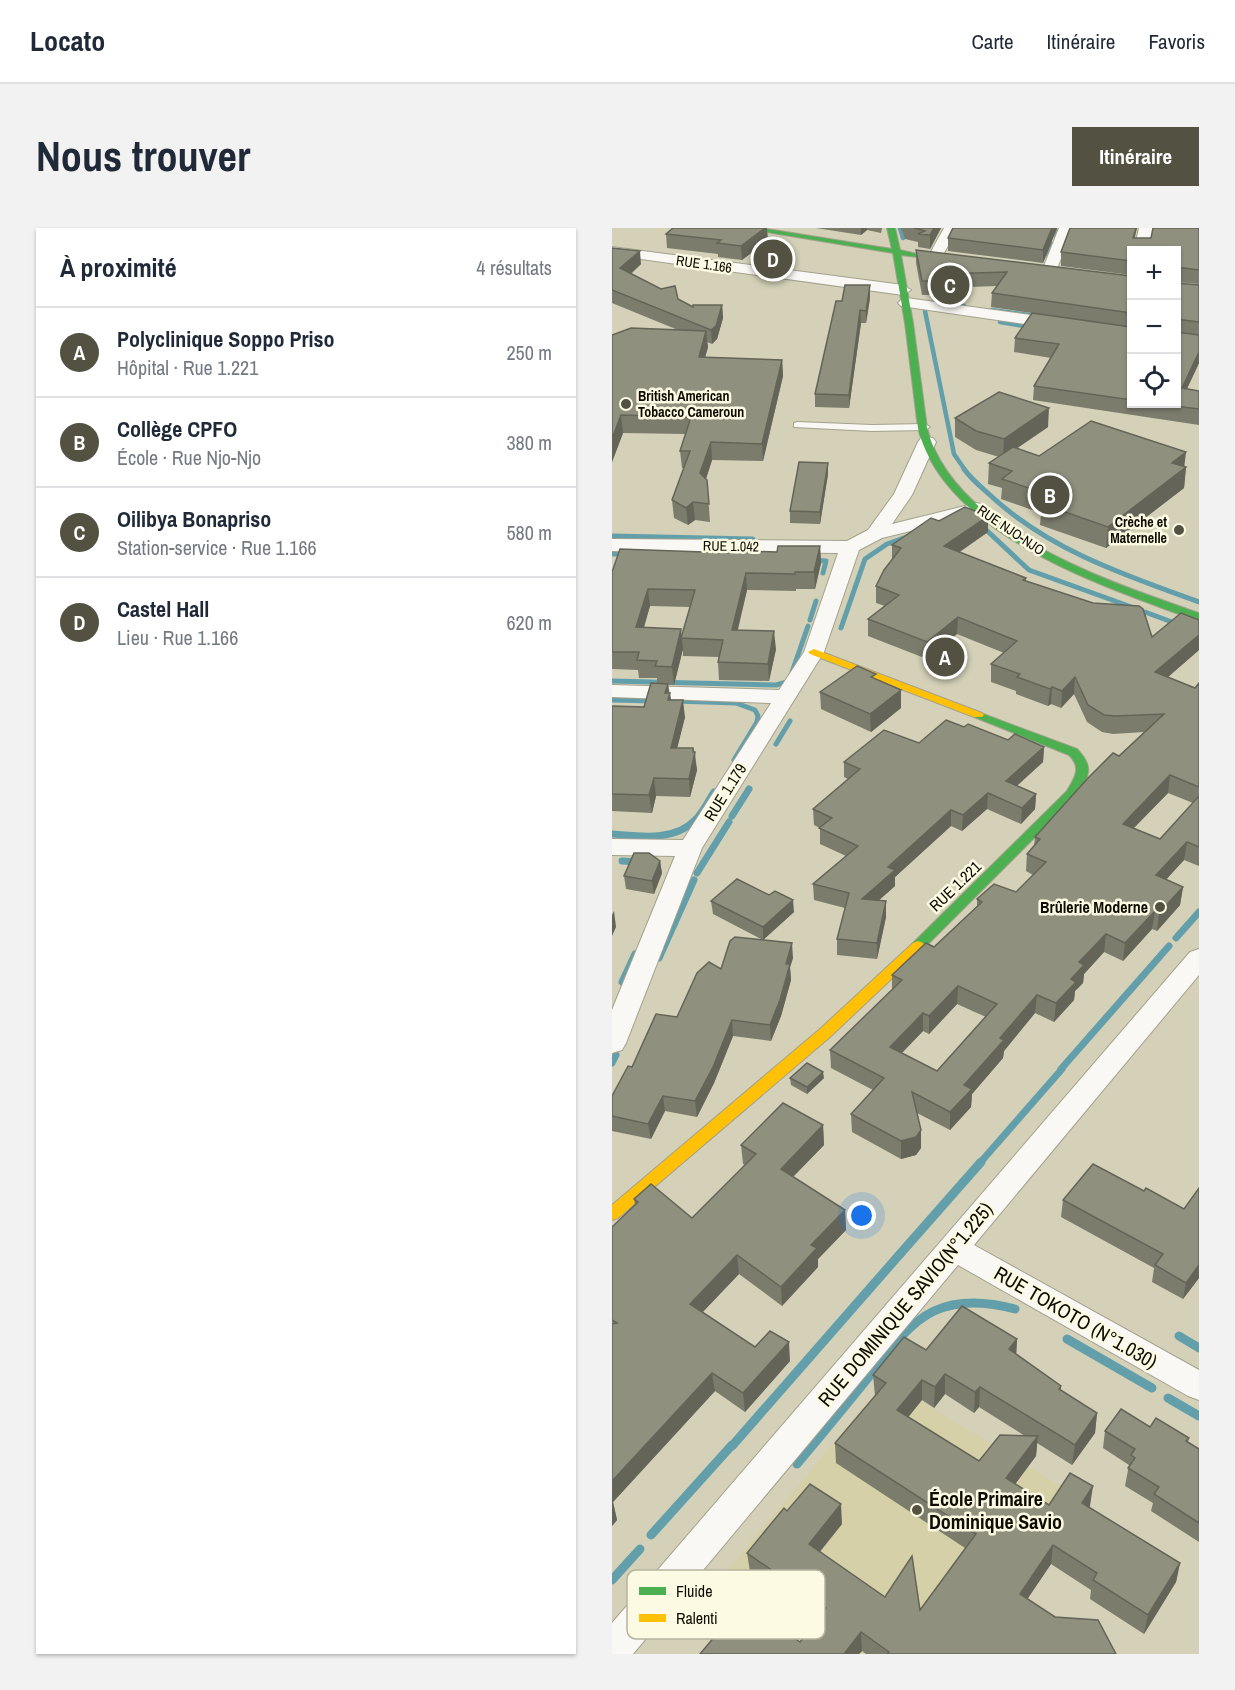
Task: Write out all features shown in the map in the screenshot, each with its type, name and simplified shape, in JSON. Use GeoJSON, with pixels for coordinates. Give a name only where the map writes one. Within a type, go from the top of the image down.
{"type":"FeatureCollection","features":[{"type":"Feature","properties":{"kind":"main road"},"geometry":{"type":"LineString","coordinates":[[747,228],[941,258]]}},
{"type":"Feature","properties":{"kind":"main road","name":"RUE NJO-NJO"},"geometry":{"type":"LineString","coordinates":[[891,228],[926,434],[944,471],[977,509],[1032,547],[1118,588],[1199,617]]}},
{"type":"Feature","properties":{"kind":"main road","name":"RUE 1.221"},"geometry":{"type":"LineString","coordinates":[[612,1214],[833,1025],[960,906],[1072,793],[1084,771],[1082,760],[1073,752],[814,652]]}},
{"type":"Feature","properties":{"kind":"street"},"geometry":{"type":"LineString","coordinates":[[941,258],[951,228]]}},
{"type":"Feature","properties":{"kind":"street"},"geometry":{"type":"LineString","coordinates":[[1049,271],[1066,228]]}},
{"type":"Feature","properties":{"kind":"street"},"geometry":{"type":"LineString","coordinates":[[1142,246],[1146,228]]}},
{"type":"Feature","properties":{"kind":"street","name":"RUE 1.166"},"geometry":{"type":"LineString","coordinates":[[612,251],[904,296],[1072,326]]}},
{"type":"Feature","properties":{"kind":"street"},"geometry":{"type":"LineString","coordinates":[[875,534],[903,495],[926,434]]}},
{"type":"Feature","properties":{"kind":"street"},"geometry":{"type":"LineString","coordinates":[[850,547],[875,534],[977,509]]}},
{"type":"Feature","properties":{"kind":"street","name":"RUE 1.042"},"geometry":{"type":"LineString","coordinates":[[612,545],[850,547]]}},
{"type":"Feature","properties":{"kind":"street","name":"RUE 1.179"},"geometry":{"type":"LineString","coordinates":[[612,1043],[690,848],[814,652],[850,547]]}},
{"type":"Feature","properties":{"kind":"street"},"geometry":{"type":"LineString","coordinates":[[612,691],[786,697]]}},
{"type":"Feature","properties":{"kind":"street"},"geometry":{"type":"LineString","coordinates":[[612,847],[690,848]]}},
{"type":"Feature","properties":{"kind":"street","name":"RUE DOMINIQUE SAVIO(N°1.225)"},"geometry":{"type":"LineString","coordinates":[[681,1570],[1199,958]]}},
{"type":"Feature","properties":{"kind":"street","name":"RUE TOKOTO (N°1.030)"},"geometry":{"type":"LineString","coordinates":[[954,1248],[1199,1386]]}},
{"type":"Feature","properties":{"kind":"street","name":"RUE DOMINIQUE SAVIO(N°1.225)"},"geometry":{"type":"LineString","coordinates":[[612,1651],[627,1633]]}},
{"type":"Feature","properties":{"kind":"lane"},"geometry":{"type":"LineString","coordinates":[[797,425],[872,428],[926,434]]}},
{"type":"Feature","properties":{"kind":"shaded area","name":"École Primaire Dominique Savio"},"geometry":{"type":"Polygon","coordinates":[[[886,1380],[1069,1491],[955,1654],[831,1654],[810,1639],[825,1639],[825,1570],[728,1570],[886,1380]]]}},
{"type":"Feature","properties":{"kind":"building"},"geometry":{"type":"Polygon","coordinates":[[[673,228],[765,228],[741,246],[717,243],[721,240],[666,234],[673,228]]]}},
{"type":"Feature","properties":{"kind":"building"},"geometry":{"type":"Polygon","coordinates":[[[914,228],[934,228],[930,235],[918,234],[925,231],[914,228]]]}},
{"type":"Feature","properties":{"kind":"building"},"geometry":{"type":"Polygon","coordinates":[[[953,228],[1052,228],[1043,250],[948,238],[953,228]]]}},
{"type":"Feature","properties":{"kind":"building"},"geometry":{"type":"Polygon","coordinates":[[[1070,228],[1136,228],[1133,238],[1151,238],[1153,228],[1199,228],[1199,270],[1181,268],[1181,246],[1127,246],[1127,260],[1061,252],[1070,228]]]}},
{"type":"Feature","properties":{"kind":"building"},"geometry":{"type":"Polygon","coordinates":[[[612,248],[640,251],[620,268],[661,289],[675,286],[678,299],[693,307],[693,305],[722,305],[716,326],[711,330],[612,290],[612,248]]]}},
{"type":"Feature","properties":{"kind":"building"},"geometry":{"type":"Polygon","coordinates":[[[916,250],[1127,276],[1127,312],[992,293],[1007,272],[940,274],[941,281],[922,281],[916,250]]]}},
{"type":"Feature","properties":{"kind":"building"},"geometry":{"type":"Polygon","coordinates":[[[1181,283],[1199,285],[1199,322],[1181,320],[1181,283]]]}},
{"type":"Feature","properties":{"kind":"building"},"geometry":{"type":"Polygon","coordinates":[[[845,285],[870,285],[866,311],[860,310],[849,395],[815,394],[836,301],[842,301],[845,285]]]}},
{"type":"Feature","properties":{"kind":"building"},"geometry":{"type":"Polygon","coordinates":[[[1032,313],[1127,326],[1127,399],[1034,386],[1059,344],[1015,338],[1032,313]]]}},
{"type":"Feature","properties":{"kind":"building"},"geometry":{"type":"Polygon","coordinates":[[[631,328],[706,331],[699,357],[782,360],[762,444],[711,442],[700,473],[707,480],[709,504],[693,502],[686,508],[672,500],[690,451],[680,451],[691,417],[621,415],[612,439],[612,335],[631,328]]]}},
{"type":"Feature","properties":{"kind":"building"},"geometry":{"type":"Polygon","coordinates":[[[1181,333],[1199,335],[1199,352],[1182,388],[1199,391],[1199,409],[1181,407],[1181,333]]]}},
{"type":"Feature","properties":{"kind":"building"},"geometry":{"type":"Polygon","coordinates":[[[999,392],[1049,408],[1004,439],[976,431],[955,418],[999,392]]]}},
{"type":"Feature","properties":{"kind":"building"},"geometry":{"type":"Polygon","coordinates":[[[1091,421],[1186,452],[1172,463],[1186,467],[1108,527],[1042,504],[1053,496],[1002,479],[1012,471],[989,463],[1013,447],[1039,456],[1091,421]]]}},
{"type":"Feature","properties":{"kind":"building"},"geometry":{"type":"Polygon","coordinates":[[[799,462],[828,463],[820,512],[790,511],[799,462]]]}},
{"type":"Feature","properties":{"kind":"building"},"geometry":{"type":"Polygon","coordinates":[[[965,507],[988,516],[944,546],[1026,578],[1023,580],[1093,603],[1139,606],[1143,609],[1152,637],[1181,613],[1199,620],[1199,635],[1155,672],[1195,688],[1199,683],[1199,787],[1170,775],[1123,824],[1160,839],[1199,796],[1199,847],[1187,842],[1156,875],[1183,887],[1159,913],[1155,911],[1125,943],[1106,934],[1079,962],[1084,965],[1071,979],[1076,982],[1056,1003],[1037,995],[1000,1038],[1004,1040],[964,1085],[972,1089],[950,1112],[912,1092],[921,1130],[916,1137],[901,1141],[851,1114],[884,1078],[830,1050],[902,980],[892,975],[926,943],[934,947],[982,902],[977,899],[994,884],[1016,892],[1046,862],[1027,854],[1040,839],[1035,837],[1113,753],[1119,756],[1164,714],[1104,715],[1088,705],[1075,677],[1062,691],[1017,677],[1020,674],[991,664],[1017,641],[958,617],[927,642],[868,619],[899,595],[876,586],[884,570],[901,548],[892,545],[931,518],[939,521],[965,507]],[[958,986],[929,1016],[923,1013],[890,1047],[937,1071],[997,1004],[958,986]]]}},
{"type":"Feature","properties":{"kind":"building"},"geometry":{"type":"Polygon","coordinates":[[[778,546],[820,546],[814,572],[746,573],[732,630],[774,631],[768,664],[718,662],[723,640],[681,638],[695,590],[648,589],[636,627],[681,629],[672,667],[655,666],[657,661],[637,660],[639,652],[612,652],[612,572],[620,549],[732,553],[740,551],[777,552],[778,546]]]}},
{"type":"Feature","properties":{"kind":"building"},"geometry":{"type":"Polygon","coordinates":[[[857,666],[876,674],[871,677],[901,690],[870,714],[820,692],[857,666]]]}},
{"type":"Feature","properties":{"kind":"building"},"geometry":{"type":"Polygon","coordinates":[[[651,683],[668,684],[665,693],[670,693],[668,700],[683,700],[671,748],[693,748],[695,752],[689,779],[654,778],[649,795],[612,794],[612,706],[644,707],[651,683]]]}},
{"type":"Feature","properties":{"kind":"building"},"geometry":{"type":"Polygon","coordinates":[[[946,720],[964,727],[968,724],[1008,740],[1015,734],[1044,747],[1006,781],[1036,794],[1022,808],[988,793],[963,815],[951,810],[888,867],[895,870],[862,899],[886,901],[877,943],[837,939],[849,893],[813,884],[858,846],[819,828],[832,818],[813,809],[860,769],[844,762],[884,730],[919,743],[946,720]]]}},
{"type":"Feature","properties":{"kind":"building"},"geometry":{"type":"Polygon","coordinates":[[[634,853],[649,853],[660,861],[652,881],[624,876],[634,853]]]}},
{"type":"Feature","properties":{"kind":"building"},"geometry":{"type":"Polygon","coordinates":[[[737,879],[769,895],[775,891],[793,900],[763,927],[711,901],[737,879]]]}},
{"type":"Feature","properties":{"kind":"building"},"geometry":{"type":"Polygon","coordinates":[[[735,937],[792,943],[786,964],[790,964],[770,1025],[732,1020],[713,1067],[695,1101],[663,1096],[648,1124],[612,1116],[612,1096],[628,1066],[632,1067],[656,1014],[677,1017],[697,973],[709,962],[721,969],[730,941],[735,937]]]}},
{"type":"Feature","properties":{"kind":"building"},"geometry":{"type":"Polygon","coordinates":[[[807,1063],[823,1072],[807,1087],[790,1078],[807,1063]]]}},
{"type":"Feature","properties":{"kind":"building"},"geometry":{"type":"Polygon","coordinates":[[[783,1103],[823,1125],[781,1169],[845,1210],[811,1245],[817,1248],[781,1287],[737,1255],[690,1304],[755,1347],[770,1331],[789,1342],[743,1393],[712,1373],[612,1481],[612,1324],[617,1323],[612,1320],[612,1227],[638,1202],[634,1199],[651,1184],[692,1218],[756,1154],[741,1145],[783,1103]]]}},
{"type":"Feature","properties":{"kind":"building"},"geometry":{"type":"Polygon","coordinates":[[[1093,1164],[1144,1191],[1146,1188],[1184,1209],[1199,1188],[1199,1265],[1186,1283],[1155,1265],[1163,1254],[1063,1200],[1093,1164]]]}},
{"type":"Feature","properties":{"kind":"building"},"geometry":{"type":"Polygon","coordinates":[[[962,1306],[1017,1339],[1009,1349],[1061,1386],[1059,1389],[1097,1413],[1075,1445],[980,1387],[975,1392],[945,1374],[935,1387],[922,1380],[897,1410],[979,1461],[1000,1435],[1038,1436],[1006,1478],[1049,1505],[1070,1473],[1093,1486],[1082,1503],[1180,1563],[1148,1615],[1093,1580],[1097,1573],[1053,1545],[1020,1594],[1055,1617],[1098,1620],[1116,1654],[887,1654],[889,1652],[861,1632],[844,1654],[700,1654],[713,1639],[796,1639],[800,1642],[802,1639],[825,1639],[825,1570],[771,1570],[747,1553],[784,1508],[787,1511],[810,1484],[841,1504],[809,1544],[885,1597],[912,1556],[920,1610],[976,1534],[835,1443],[886,1383],[873,1375],[904,1337],[926,1350],[962,1306]]]}},
{"type":"Feature","properties":{"kind":"building"},"geometry":{"type":"Polygon","coordinates":[[[1121,1409],[1150,1427],[1156,1418],[1189,1438],[1186,1441],[1199,1449],[1199,1523],[1154,1494],[1159,1487],[1128,1468],[1135,1458],[1131,1455],[1135,1449],[1105,1431],[1121,1409]]]}},
{"type":"Feature","properties":{"kind":"waterway"},"geometry":{"type":"LineString","coordinates":[[900,228],[903,238]]}},
{"type":"Feature","properties":{"kind":"waterway"},"geometry":{"type":"LineString","coordinates":[[1055,235],[1057,231]]}},
{"type":"Feature","properties":{"kind":"waterway"},"geometry":{"type":"LineString","coordinates":[[1041,260],[1052,244]]}},
{"type":"Feature","properties":{"kind":"waterway"},"geometry":{"type":"LineString","coordinates":[[936,302],[964,306]]}},
{"type":"Feature","properties":{"kind":"waterway"},"geometry":{"type":"LineString","coordinates":[[992,310],[1037,316]]}},
{"type":"Feature","properties":{"kind":"waterway"},"geometry":{"type":"LineString","coordinates":[[925,311],[954,454],[965,470]]}},
{"type":"Feature","properties":{"kind":"waterway"},"geometry":{"type":"LineString","coordinates":[[1000,322],[1030,327]]}},
{"type":"Feature","properties":{"kind":"waterway"},"geometry":{"type":"LineString","coordinates":[[964,469],[976,483],[1013,514],[1062,546],[1115,571],[1199,602]]}},
{"type":"Feature","properties":{"kind":"waterway"},"geometry":{"type":"LineString","coordinates":[[982,526],[1029,570],[1134,608]]}},
{"type":"Feature","properties":{"kind":"waterway"},"geometry":{"type":"LineString","coordinates":[[841,628],[865,559],[887,544],[912,535]]}},
{"type":"Feature","properties":{"kind":"waterway"},"geometry":{"type":"LineString","coordinates":[[612,536],[753,539]]}},
{"type":"Feature","properties":{"kind":"waterway"},"geometry":{"type":"LineString","coordinates":[[612,554],[627,554]]}},
{"type":"Feature","properties":{"kind":"waterway"},"geometry":{"type":"LineString","coordinates":[[813,560],[826,561],[823,573]]}},
{"type":"Feature","properties":{"kind":"waterway"},"geometry":{"type":"LineString","coordinates":[[810,620],[816,601]]}},
{"type":"Feature","properties":{"kind":"waterway"},"geometry":{"type":"LineString","coordinates":[[1145,612],[1180,625]]}},
{"type":"Feature","properties":{"kind":"waterway"},"geometry":{"type":"LineString","coordinates":[[791,675],[808,626]]}},
{"type":"Feature","properties":{"kind":"waterway"},"geometry":{"type":"LineString","coordinates":[[612,681],[776,685],[787,682]]}},
{"type":"Feature","properties":{"kind":"waterway"},"geometry":{"type":"LineString","coordinates":[[612,700],[654,701]]}},
{"type":"Feature","properties":{"kind":"waterway"},"geometry":{"type":"LineString","coordinates":[[675,701],[736,703],[755,710],[758,716],[757,722],[734,760]]}},
{"type":"Feature","properties":{"kind":"waterway"},"geometry":{"type":"LineString","coordinates":[[776,744],[790,721]]}},
{"type":"Feature","properties":{"kind":"waterway"},"geometry":{"type":"LineString","coordinates":[[732,816],[749,789]]}},
{"type":"Feature","properties":{"kind":"waterway"},"geometry":{"type":"LineString","coordinates":[[612,834],[656,836],[677,832],[695,820],[714,792]]}},
{"type":"Feature","properties":{"kind":"waterway"},"geometry":{"type":"LineString","coordinates":[[697,873],[729,822]]}},
{"type":"Feature","properties":{"kind":"waterway"},"geometry":{"type":"LineString","coordinates":[[622,861],[638,862]]}},
{"type":"Feature","properties":{"kind":"waterway"},"geometry":{"type":"LineString","coordinates":[[659,958],[694,880]]}},
{"type":"Feature","properties":{"kind":"waterway"},"geometry":{"type":"LineString","coordinates":[[1176,938],[1199,912]]}},
{"type":"Feature","properties":{"kind":"waterway"},"geometry":{"type":"LineString","coordinates":[[1061,1069],[1169,946]]}},
{"type":"Feature","properties":{"kind":"waterway"},"geometry":{"type":"LineString","coordinates":[[622,982],[635,954]]}},
{"type":"Feature","properties":{"kind":"waterway"},"geometry":{"type":"LineString","coordinates":[[612,1063],[616,1055]]}},
{"type":"Feature","properties":{"kind":"waterway"},"geometry":{"type":"LineString","coordinates":[[979,1164],[1062,1069]]}},
{"type":"Feature","properties":{"kind":"waterway"},"geometry":{"type":"LineString","coordinates":[[732,1446],[981,1162]]}},
{"type":"Feature","properties":{"kind":"waterway"},"geometry":{"type":"LineString","coordinates":[[797,1464],[904,1333],[923,1317],[944,1307],[964,1303],[985,1303],[1015,1309]]}},
{"type":"Feature","properties":{"kind":"waterway"},"geometry":{"type":"LineString","coordinates":[[1179,1336],[1199,1348]]}},
{"type":"Feature","properties":{"kind":"waterway"},"geometry":{"type":"LineString","coordinates":[[1067,1339],[1152,1388]]}},
{"type":"Feature","properties":{"kind":"waterway"},"geometry":{"type":"LineString","coordinates":[[1168,1398],[1199,1416]]}},
{"type":"Feature","properties":{"kind":"waterway"},"geometry":{"type":"LineString","coordinates":[[651,1535],[732,1445]]}},
{"type":"Feature","properties":{"kind":"waterway"},"geometry":{"type":"LineString","coordinates":[[612,1580],[640,1549]]}},
{"type":"Feature","properties":{"kind":"traffic: fast"},"geometry":{"type":"LineString","coordinates":[[747,228],[917,255]]}},
{"type":"Feature","properties":{"kind":"traffic: fast"},"geometry":{"type":"LineString","coordinates":[[891,228],[906,304],[922,428],[927,443],[947,477],[974,507],[1007,532],[1044,554],[1123,590],[1199,617]]}},
{"type":"Feature","properties":{"kind":"traffic: fast"},"geometry":{"type":"LineString","coordinates":[[918,946],[1072,793],[1083,772],[1082,763],[1073,752],[978,715]]}},
{"type":"Feature","properties":{"kind":"traffic: slow"},"geometry":{"type":"LineString","coordinates":[[814,652],[978,715]]}},
{"type":"Feature","properties":{"kind":"traffic: slow"},"geometry":{"type":"LineString","coordinates":[[612,1214],[825,1033],[918,946]]}},
{"type":"Feature","properties":{"kind":"place","name":"Castel Hall"},"geometry":{"type":"Point","coordinates":[773,259]}},
{"type":"Feature","properties":{"kind":"place","name":"Oilibya Bonapriso"},"geometry":{"type":"Point","coordinates":[950,285]}},
{"type":"Feature","properties":{"kind":"place","name":"British American Tobacco Cameroun"},"geometry":{"type":"Point","coordinates":[626,404]}},
{"type":"Feature","properties":{"kind":"place","name":"Collège CPFO"},"geometry":{"type":"Point","coordinates":[1050,495]}},
{"type":"Feature","properties":{"kind":"place","name":"Crèche et Maternelle"},"geometry":{"type":"Point","coordinates":[1179,530]}},
{"type":"Feature","properties":{"kind":"place","name":"Polyclinique Soppo Priso"},"geometry":{"type":"Point","coordinates":[945,657]}},
{"type":"Feature","properties":{"kind":"place","name":"Brûlerie Moderne"},"geometry":{"type":"Point","coordinates":[1160,907]}},
{"type":"Feature","properties":{"kind":"place","name":"École Primaire Dominique Savio"},"geometry":{"type":"Point","coordinates":[917,1510]}}]}
